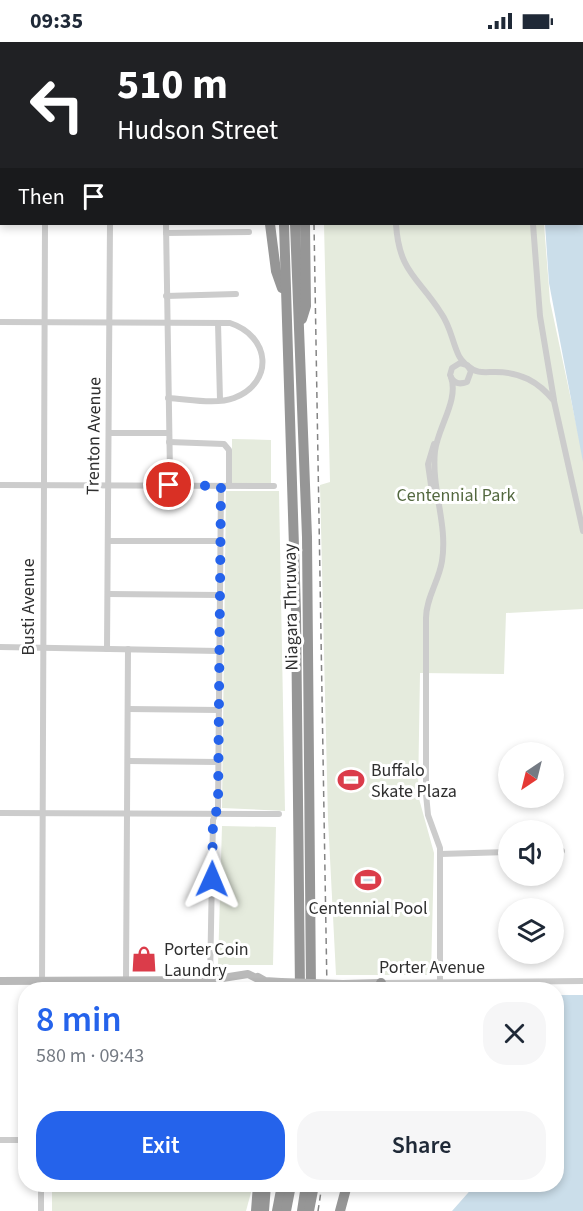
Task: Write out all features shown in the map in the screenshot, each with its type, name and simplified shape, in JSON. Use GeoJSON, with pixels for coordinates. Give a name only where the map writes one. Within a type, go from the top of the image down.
{"type":"FeatureCollection","features":[{"type":"Feature","properties":{"kind":"highway"},"geometry":{"type":"LineString","coordinates":[[270,225],[276,271],[286,300]]}},
{"type":"Feature","properties":{"kind":"highway","name":"Niagara Thruway"},"geometry":{"type":"LineString","coordinates":[[284,225],[296,601],[300,982]]}},
{"type":"Feature","properties":{"kind":"highway","name":"Niagara Thruway"},"geometry":{"type":"LineString","coordinates":[[295,225],[307,537],[311,982]]}},
{"type":"Feature","properties":{"kind":"highway"},"geometry":{"type":"LineString","coordinates":[[299,328],[306,306],[305,225]]}},
{"type":"Feature","properties":{"kind":"highway"},"geometry":{"type":"LineString","coordinates":[[294,982],[293,909],[298,890]]}},
{"type":"Feature","properties":{"kind":"highway"},"geometry":{"type":"LineString","coordinates":[[256,1211],[257,1192]]}},
{"type":"Feature","properties":{"kind":"highway"},"geometry":{"type":"LineString","coordinates":[[264,1211],[265,1192]]}},
{"type":"Feature","properties":{"kind":"highway"},"geometry":{"type":"LineString","coordinates":[[272,1211],[274,1192]]}},
{"type":"Feature","properties":{"kind":"highway"},"geometry":{"type":"LineString","coordinates":[[277,1211],[281,1192]]}},
{"type":"Feature","properties":{"kind":"highway"},"geometry":{"type":"LineString","coordinates":[[286,1211],[290,1192]]}},
{"type":"Feature","properties":{"kind":"highway"},"geometry":{"type":"LineString","coordinates":[[302,1211],[305,1192]]}},
{"type":"Feature","properties":{"kind":"highway"},"geometry":{"type":"LineString","coordinates":[[309,1211],[313,1192]]}},
{"type":"Feature","properties":{"kind":"highway"},"geometry":{"type":"LineString","coordinates":[[340,1211],[345,1192]]}},
{"type":"Feature","properties":{"kind":"street","name":"Busti Avenue"},"geometry":{"type":"LineString","coordinates":[[42,982],[45,225]]}},
{"type":"Feature","properties":{"kind":"street","name":"Trenton Avenue"},"geometry":{"type":"LineString","coordinates":[[107,649],[110,225]]}},
{"type":"Feature","properties":{"kind":"street"},"geometry":{"type":"LineString","coordinates":[[166,225],[170,473]]}},
{"type":"Feature","properties":{"kind":"street"},"geometry":{"type":"LineString","coordinates":[[396,225],[404,262],[418,286],[447,323],[458,354],[471,374],[467,382]]}},
{"type":"Feature","properties":{"kind":"street"},"geometry":{"type":"LineString","coordinates":[[533,225],[540,316],[554,401],[583,531]]}},
{"type":"Feature","properties":{"kind":"street"},"geometry":{"type":"LineString","coordinates":[[166,233],[249,232]]}},
{"type":"Feature","properties":{"kind":"street"},"geometry":{"type":"LineString","coordinates":[[166,296],[236,294]]}},
{"type":"Feature","properties":{"kind":"street"},"geometry":{"type":"LineString","coordinates":[[0,322],[220,323],[241,327],[253,335],[261,348],[263,363],[257,379],[245,392],[230,399],[220,400],[168,398]]}},
{"type":"Feature","properties":{"kind":"street"},"geometry":{"type":"LineString","coordinates":[[220,323],[220,400]]}},
{"type":"Feature","properties":{"kind":"street"},"geometry":{"type":"LineString","coordinates":[[440,982],[440,854],[426,805],[426,618],[429,601],[439,576],[444,547],[434,472],[437,438],[453,394],[452,368],[458,354]]}},
{"type":"Feature","properties":{"kind":"street"},"geometry":{"type":"LineString","coordinates":[[452,368],[460,363],[479,373],[505,372],[526,377],[545,390],[554,401]]}},
{"type":"Feature","properties":{"kind":"street"},"geometry":{"type":"LineString","coordinates":[[453,394],[479,373]]}},
{"type":"Feature","properties":{"kind":"street"},"geometry":{"type":"LineString","coordinates":[[451,377],[457,383],[467,382]]}},
{"type":"Feature","properties":{"kind":"street"},"geometry":{"type":"LineString","coordinates":[[109,433],[169,433]]}},
{"type":"Feature","properties":{"kind":"street"},"geometry":{"type":"LineString","coordinates":[[169,442],[224,444],[229,450],[229,486]]}},
{"type":"Feature","properties":{"kind":"street"},"geometry":{"type":"LineString","coordinates":[[0,486],[274,486]]}},
{"type":"Feature","properties":{"kind":"street"},"geometry":{"type":"LineString","coordinates":[[210,980],[215,814],[218,807],[221,486]]}},
{"type":"Feature","properties":{"kind":"street"},"geometry":{"type":"LineString","coordinates":[[108,541],[220,540]]}},
{"type":"Feature","properties":{"kind":"street"},"geometry":{"type":"LineString","coordinates":[[108,594],[220,595]]}},
{"type":"Feature","properties":{"kind":"street"},"geometry":{"type":"LineString","coordinates":[[0,647],[219,651]]}},
{"type":"Feature","properties":{"kind":"street"},"geometry":{"type":"LineString","coordinates":[[126,981],[128,649]]}},
{"type":"Feature","properties":{"kind":"street"},"geometry":{"type":"LineString","coordinates":[[128,709],[219,710]]}},
{"type":"Feature","properties":{"kind":"street"},"geometry":{"type":"LineString","coordinates":[[128,761],[218,762]]}},
{"type":"Feature","properties":{"kind":"street"},"geometry":{"type":"LineString","coordinates":[[0,813],[279,814]]}},
{"type":"Feature","properties":{"kind":"street"},"geometry":{"type":"LineString","coordinates":[[440,854],[498,852]]}},
{"type":"Feature","properties":{"kind":"street","name":"Porter Avenue"},"geometry":{"type":"LineString","coordinates":[[109,982],[210,980],[244,975],[258,977],[265,981],[281,982]]}},
{"type":"Feature","properties":{"kind":"street","name":"Porter Avenue"},"geometry":{"type":"LineString","coordinates":[[237,982],[244,975]]}},
{"type":"Feature","properties":{"kind":"street"},"geometry":{"type":"LineString","coordinates":[[258,977],[260,982]]}},
{"type":"Feature","properties":{"kind":"street","name":"Porter Avenue"},"geometry":{"type":"LineString","coordinates":[[210,980],[215,982]]}},
{"type":"Feature","properties":{"kind":"street","name":"Porter Avenue"},"geometry":{"type":"LineString","coordinates":[[0,981],[18,983]]}},
{"type":"Feature","properties":{"kind":"street","name":"Porter Avenue"},"geometry":{"type":"LineString","coordinates":[[564,982],[582,982]]}},
{"type":"Feature","properties":{"kind":"street"},"geometry":{"type":"LineString","coordinates":[[0,1140],[18,1140]]}},
{"type":"Feature","properties":{"kind":"street"},"geometry":{"type":"LineString","coordinates":[[41,1192],[41,1211]]}},
{"type":"Feature","properties":{"kind":"green space","name":"Centennial Park"},"geometry":{"type":"Polygon","coordinates":[[[324,225],[544,225],[550,301],[583,456],[583,609],[506,613],[504,674],[420,673],[418,795],[434,853],[431,975],[336,975],[328,819],[320,485],[330,482],[324,225]]]}},
{"type":"Feature","properties":{"kind":"green space"},"geometry":{"type":"Polygon","coordinates":[[[232,439],[271,440],[271,483],[232,483],[232,439]]]}},
{"type":"Feature","properties":{"kind":"green space"},"geometry":{"type":"Polygon","coordinates":[[[226,491],[279,491],[285,811],[222,808],[226,491]]]}},
{"type":"Feature","properties":{"kind":"green space"},"geometry":{"type":"Polygon","coordinates":[[[222,826],[276,827],[273,965],[218,965],[222,826]]]}},
{"type":"Feature","properties":{"kind":"green space"},"geometry":{"type":"Polygon","coordinates":[[[52,1192],[251,1192],[246,1211],[52,1211],[52,1192]]]}},
{"type":"Feature","properties":{"kind":"water"},"geometry":{"type":"Polygon","coordinates":[[[545,225],[583,225],[583,462],[549,283],[545,225]]]}},
{"type":"Feature","properties":{"kind":"water","name":"Centennial Pool"},"geometry":{"type":"Polygon","coordinates":[[[356,870],[379,870],[379,890],[356,890],[356,870]]]}},
{"type":"Feature","properties":{"kind":"water"},"geometry":{"type":"Polygon","coordinates":[[[564,995],[583,995],[583,1211],[452,1211],[469,1192],[564,1192],[564,995]]]}},
{"type":"Feature","properties":{"kind":"railway"},"geometry":{"type":"LineString","coordinates":[[314,225],[327,982]]}},
{"type":"Feature","properties":{"kind":"railway"},"geometry":{"type":"LineString","coordinates":[[318,1211],[321,1192]]}},
{"type":"Feature","properties":{"kind":"place","name":"Buffalo Skate Plaza"},"geometry":{"type":"Point","coordinates":[351,780]}},
{"type":"Feature","properties":{"kind":"place","name":"Centennial Pool"},"geometry":{"type":"Point","coordinates":[368,880]}},
{"type":"Feature","properties":{"kind":"place","name":"Porter Coin Laundry"},"geometry":{"type":"Point","coordinates":[144,959]}},
{"type":"Feature","properties":{"kind":"route"},"geometry":{"type":"LineString","coordinates":[[169,485],[221,486],[218,807],[213,820],[212,879]]}}]}
